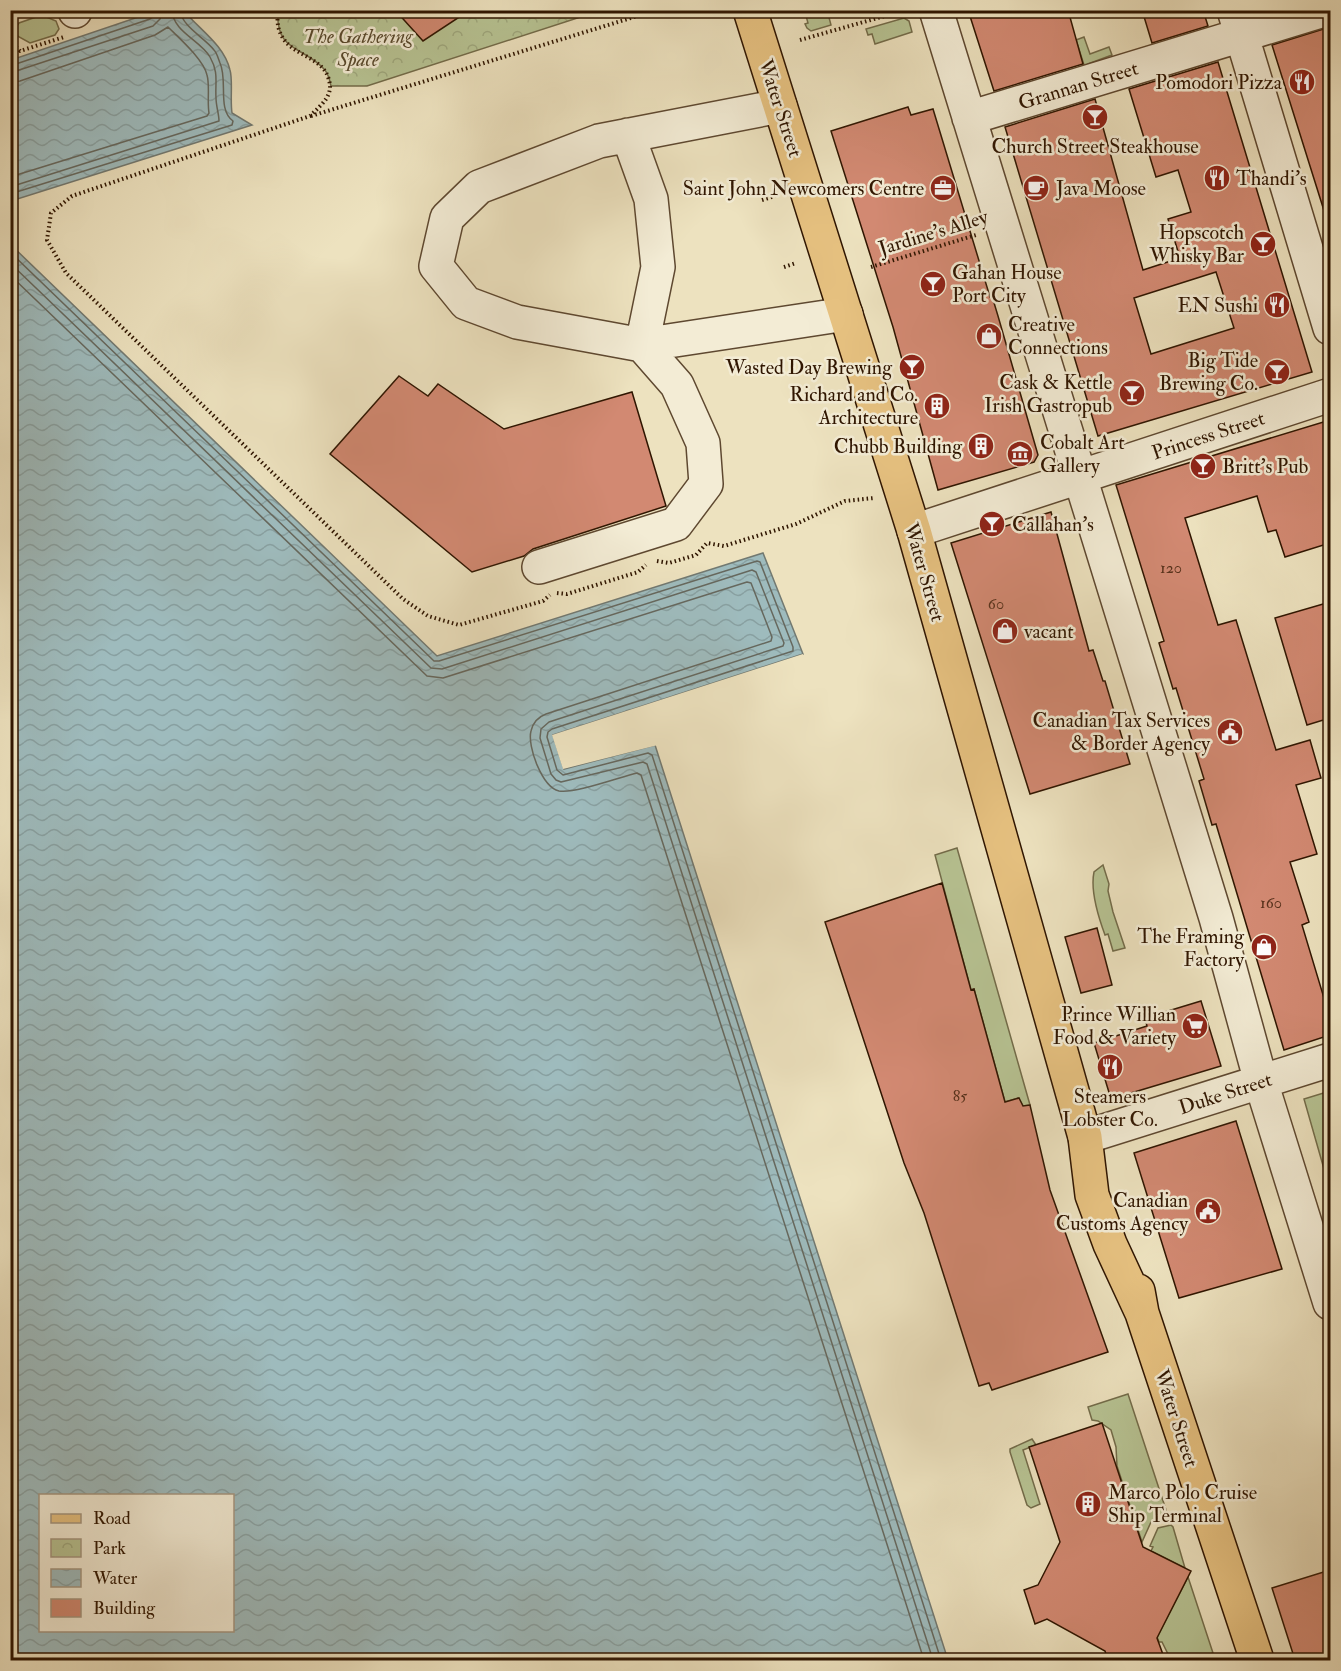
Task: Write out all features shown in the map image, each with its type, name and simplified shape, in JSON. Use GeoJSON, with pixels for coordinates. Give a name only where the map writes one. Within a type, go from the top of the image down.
{"type":"FeatureCollection","features":[{"type":"Feature","properties":{"kind":"main road","name":"Water Street"},"geometry":{"type":"LineString","coordinates":[[750,10],[914,531],[1085,1137],[1092,1195],[1110,1244],[1142,1313],[1257,1660]]}},
{"type":"Feature","properties":{"kind":"street"},"geometry":{"type":"LineString","coordinates":[[936,10],[1216,918],[1262,1082],[1330,1303]]}},
{"type":"Feature","properties":{"kind":"street","name":"Grannan Street"},"geometry":{"type":"LineString","coordinates":[[969,118],[1238,23],[1324,10]]}},
{"type":"Feature","properties":{"kind":"street"},"geometry":{"type":"LineString","coordinates":[[1238,23],[1330,328]]}},
{"type":"Feature","properties":{"kind":"street"},"geometry":{"type":"LineString","coordinates":[[780,106],[599,141],[479,187],[447,218],[436,266],[466,303],[517,322],[642,345],[846,314]]}},
{"type":"Feature","properties":{"kind":"street"},"geometry":{"type":"LineString","coordinates":[[628,135],[651,199],[658,267],[642,345]]}},
{"type":"Feature","properties":{"kind":"street"},"geometry":{"type":"LineString","coordinates":[[539,567],[676,524],[706,484],[703,443],[677,385],[642,345]]}},
{"type":"Feature","properties":{"kind":"street","name":"Princess Street"},"geometry":{"type":"LineString","coordinates":[[914,531],[1330,395]]}},
{"type":"Feature","properties":{"kind":"street","name":"Duke Street"},"geometry":{"type":"LineString","coordinates":[[1085,1137],[1330,1060]]}},
{"type":"Feature","properties":{"kind":"path"},"geometry":{"type":"LineString","coordinates":[[278,10],[277,23],[283,39],[326,70],[332,86],[322,105],[310,116]]}},
{"type":"Feature","properties":{"kind":"path"},"geometry":{"type":"LineString","coordinates":[[657,10],[310,116],[72,196],[51,213],[47,240],[66,273],[403,599],[428,616],[459,625],[484,619],[543,601],[553,593],[567,594],[638,572],[650,561],[669,563],[696,555],[707,543],[724,546],[796,524],[845,501],[874,498]]}},
{"type":"Feature","properties":{"kind":"path"},"geometry":{"type":"LineString","coordinates":[[800,40],[906,10]]}},
{"type":"Feature","properties":{"kind":"path"},"geometry":{"type":"LineString","coordinates":[[10,40],[20,51],[73,19]]}},
{"type":"Feature","properties":{"kind":"path"},"geometry":{"type":"LineString","coordinates":[[762,200],[775,196]]}},
{"type":"Feature","properties":{"kind":"path","name":"Jardine's Alley"},"geometry":{"type":"LineString","coordinates":[[871,267],[1003,226]]}},
{"type":"Feature","properties":{"kind":"path"},"geometry":{"type":"LineString","coordinates":[[784,267],[796,263]]}},
{"type":"Feature","properties":{"kind":"green space","name":"The Gathering Space"},"geometry":{"type":"Polygon","coordinates":[[[278,10],[599,11],[367,86],[331,86],[324,69],[292,47],[281,34],[278,10]]]}},
{"type":"Feature","properties":{"kind":"green space"},"geometry":{"type":"Polygon","coordinates":[[[827,10],[831,25],[811,31],[807,28],[806,16],[815,15],[814,11],[827,10]]]}},
{"type":"Feature","properties":{"kind":"green space"},"geometry":{"type":"Polygon","coordinates":[[[39,16],[56,21],[59,29],[55,35],[30,43],[12,33],[19,23],[39,16]]]}},
{"type":"Feature","properties":{"kind":"green space"},"geometry":{"type":"Polygon","coordinates":[[[904,18],[909,21],[912,32],[875,44],[872,34],[868,35],[866,29],[904,18]]]}},
{"type":"Feature","properties":{"kind":"green space"},"geometry":{"type":"Polygon","coordinates":[[[1084,37],[1090,54],[1109,47],[1112,55],[1088,64],[1085,68],[1076,40],[1084,37]]]}},
{"type":"Feature","properties":{"kind":"green space"},"geometry":{"type":"Polygon","coordinates":[[[957,848],[1030,1105],[1023,1106],[1018,1098],[1005,1102],[974,989],[971,990],[935,855],[957,848]]]}},
{"type":"Feature","properties":{"kind":"green space"},"geometry":{"type":"Polygon","coordinates":[[[1103,865],[1109,884],[1108,891],[1113,912],[1125,948],[1113,951],[1108,934],[1105,935],[1102,928],[1094,895],[1094,872],[1103,865]]]}},
{"type":"Feature","properties":{"kind":"green space"},"geometry":{"type":"Polygon","coordinates":[[[1330,1091],[1330,1190],[1304,1099],[1330,1091]]]}},
{"type":"Feature","properties":{"kind":"green space"},"geometry":{"type":"Polygon","coordinates":[[[1128,1394],[1167,1513],[1151,1522],[1142,1542],[1117,1466],[1116,1447],[1111,1430],[1098,1421],[1092,1420],[1088,1407],[1128,1394]]]}},
{"type":"Feature","properties":{"kind":"green space"},"geometry":{"type":"Polygon","coordinates":[[[1032,1439],[1036,1445],[1023,1450],[1040,1504],[1031,1508],[1027,1505],[1010,1449],[1032,1439]]]}},
{"type":"Feature","properties":{"kind":"green space"},"geometry":{"type":"Polygon","coordinates":[[[1171,1525],[1185,1568],[1151,1551],[1153,1547],[1150,1546],[1158,1528],[1171,1525]]]}},
{"type":"Feature","properties":{"kind":"green space"},"geometry":{"type":"Polygon","coordinates":[[[1188,1577],[1213,1653],[1197,1658],[1168,1654],[1157,1637],[1188,1577]]]}},
{"type":"Feature","properties":{"kind":"water"},"geometry":{"type":"Polygon","coordinates":[[[156,11],[184,11],[217,45],[230,70],[232,113],[252,125],[11,201],[11,60],[156,11]]]}},
{"type":"Feature","properties":{"kind":"water"},"geometry":{"type":"Polygon","coordinates":[[[10,244],[437,656],[763,553],[803,654],[553,735],[564,769],[655,745],[948,1660],[11,1660],[10,244]]]}},
{"type":"Feature","properties":{"kind":"pier"},"geometry":{"type":"Polygon","coordinates":[[[803,654],[803,657],[556,737],[565,766],[654,742],[658,745],[563,769],[552,735],[803,654]]]}},
{"type":"Feature","properties":{"kind":"building"},"geometry":{"type":"Polygon","coordinates":[[[395,10],[470,10],[423,41],[395,10]]]}},
{"type":"Feature","properties":{"kind":"building"},"geometry":{"type":"Polygon","coordinates":[[[968,10],[1068,10],[1083,64],[994,91],[968,10]]]}},
{"type":"Feature","properties":{"kind":"building"},"geometry":{"type":"Polygon","coordinates":[[[1142,10],[1203,10],[1208,26],[1152,43],[1142,10]]]}},
{"type":"Feature","properties":{"kind":"building"},"geometry":{"type":"Polygon","coordinates":[[[1330,27],[1330,216],[1326,217],[1272,45],[1330,27]]]}},
{"type":"Feature","properties":{"kind":"building"},"geometry":{"type":"Polygon","coordinates":[[[1218,62],[1312,372],[1098,436],[1005,127],[1095,99],[1143,270],[1180,258],[1168,219],[1191,212],[1178,170],[1156,177],[1129,89],[1218,62]],[[1216,272],[1134,298],[1151,354],[1234,328],[1216,272]]]}},
{"type":"Feature","properties":{"kind":"building"},"geometry":{"type":"Polygon","coordinates":[[[908,107],[911,115],[933,109],[990,297],[992,296],[1038,455],[1034,462],[938,490],[893,327],[831,131],[908,107]]]}},
{"type":"Feature","properties":{"kind":"building"},"geometry":{"type":"Polygon","coordinates":[[[399,376],[428,396],[438,384],[504,429],[632,392],[666,506],[533,549],[524,556],[472,572],[330,454],[399,376]]]}},
{"type":"Feature","properties":{"kind":"building"},"geometry":{"type":"Polygon","coordinates":[[[1330,420],[1330,543],[1285,557],[1276,530],[1268,532],[1257,496],[1185,518],[1218,625],[1236,620],[1276,750],[1310,740],[1321,778],[1296,785],[1317,854],[1290,862],[1309,922],[1302,925],[1330,1018],[1330,1035],[1284,1050],[1216,824],[1212,825],[1199,781],[1204,779],[1176,688],[1173,689],[1159,643],[1164,641],[1116,485],[1330,420]]]}},
{"type":"Feature","properties":{"kind":"building"},"geometry":{"type":"Polygon","coordinates":[[[1051,512],[1089,651],[1093,650],[1103,681],[1105,681],[1130,764],[1030,794],[951,543],[1051,512]]]}},
{"type":"Feature","properties":{"kind":"building"},"geometry":{"type":"Polygon","coordinates":[[[1330,602],[1330,718],[1307,725],[1275,618],[1330,602]]]}},
{"type":"Feature","properties":{"kind":"building"},"geometry":{"type":"Polygon","coordinates":[[[942,883],[1005,1102],[1019,1098],[1023,1106],[1030,1105],[1050,1190],[1108,1352],[992,1390],[989,1383],[979,1386],[924,1213],[904,1163],[825,922],[942,883]]]}},
{"type":"Feature","properties":{"kind":"building"},"geometry":{"type":"Polygon","coordinates":[[[1097,928],[1112,985],[1081,993],[1065,937],[1097,928]]]}},
{"type":"Feature","properties":{"kind":"building"},"geometry":{"type":"Polygon","coordinates":[[[1201,1001],[1221,1066],[1111,1099],[1094,1043],[1147,1026],[1145,1018],[1201,1001]]]}},
{"type":"Feature","properties":{"kind":"building","name":"Canadian Customs Agency"},"geometry":{"type":"Polygon","coordinates":[[[1236,1121],[1282,1269],[1179,1298],[1134,1153],[1236,1121]]]}},
{"type":"Feature","properties":{"kind":"building","name":"Marco Polo Cruise Ship Terminal"},"geometry":{"type":"Polygon","coordinates":[[[1102,1423],[1143,1547],[1191,1571],[1157,1638],[1165,1660],[1108,1660],[1105,1651],[1047,1619],[1035,1624],[1024,1590],[1038,1585],[1060,1542],[1029,1447],[1102,1423]]]}},
{"type":"Feature","properties":{"kind":"building"},"geometry":{"type":"Polygon","coordinates":[[[1330,1570],[1330,1660],[1295,1660],[1272,1588],[1330,1570]]]}},
{"type":"Feature","properties":{"kind":"place","name":"Pomodori Pizza"},"geometry":{"type":"Point","coordinates":[1302,82]}},
{"type":"Feature","properties":{"kind":"place","name":"Church Street Steakhouse"},"geometry":{"type":"Point","coordinates":[1095,117]}},
{"type":"Feature","properties":{"kind":"place","name":"Thandi's"},"geometry":{"type":"Point","coordinates":[1217,178]}},
{"type":"Feature","properties":{"kind":"place","name":"Saint John Newcomers Centre"},"geometry":{"type":"Point","coordinates":[943,188]}},
{"type":"Feature","properties":{"kind":"place","name":"Java Moose"},"geometry":{"type":"Point","coordinates":[1036,188]}},
{"type":"Feature","properties":{"kind":"place","name":"Hopscotch Whisky Bar"},"geometry":{"type":"Point","coordinates":[1263,244]}},
{"type":"Feature","properties":{"kind":"place","name":"Gahan House Port City"},"geometry":{"type":"Point","coordinates":[933,284]}},
{"type":"Feature","properties":{"kind":"place","name":"EN Sushi"},"geometry":{"type":"Point","coordinates":[1277,305]}},
{"type":"Feature","properties":{"kind":"place","name":"Creative Connections"},"geometry":{"type":"Point","coordinates":[989,336]}},
{"type":"Feature","properties":{"kind":"place","name":"Wasted Day Brewing"},"geometry":{"type":"Point","coordinates":[912,367]}},
{"type":"Feature","properties":{"kind":"place","name":"Big Tide Brewing Co."},"geometry":{"type":"Point","coordinates":[1277,372]}},
{"type":"Feature","properties":{"kind":"place","name":"Cask & Kettle Irish Gastropub"},"geometry":{"type":"Point","coordinates":[1132,393]}},
{"type":"Feature","properties":{"kind":"place","name":"Richard and Co. Architecture"},"geometry":{"type":"Point","coordinates":[937,406]}},
{"type":"Feature","properties":{"kind":"place","name":"Chubb Building"},"geometry":{"type":"Point","coordinates":[981,446]}},
{"type":"Feature","properties":{"kind":"place","name":"Cobalt Art Gallery"},"geometry":{"type":"Point","coordinates":[1020,454]}},
{"type":"Feature","properties":{"kind":"place","name":"Britt's Pub"},"geometry":{"type":"Point","coordinates":[1203,466]}},
{"type":"Feature","properties":{"kind":"place","name":"Callahan's"},"geometry":{"type":"Point","coordinates":[992,524]}},
{"type":"Feature","properties":{"kind":"place","name":"vacant"},"geometry":{"type":"Point","coordinates":[1005,631]}},
{"type":"Feature","properties":{"kind":"place","name":"Canadian Tax Services & Border Agency"},"geometry":{"type":"Point","coordinates":[1230,732]}},
{"type":"Feature","properties":{"kind":"place","name":"The Framing Factory"},"geometry":{"type":"Point","coordinates":[1264,947]}},
{"type":"Feature","properties":{"kind":"place","name":"Prince Willian Food & Variety"},"geometry":{"type":"Point","coordinates":[1195,1026]}},
{"type":"Feature","properties":{"kind":"place","name":"Steamers Lobster Co."},"geometry":{"type":"Point","coordinates":[1110,1067]}},
{"type":"Feature","properties":{"kind":"place","name":"Canadian Customs Agency"},"geometry":{"type":"Point","coordinates":[1208,1211]}},
{"type":"Feature","properties":{"kind":"place","name":"Marco Polo Cruise Ship Terminal"},"geometry":{"type":"Point","coordinates":[1088,1504]}}]}
